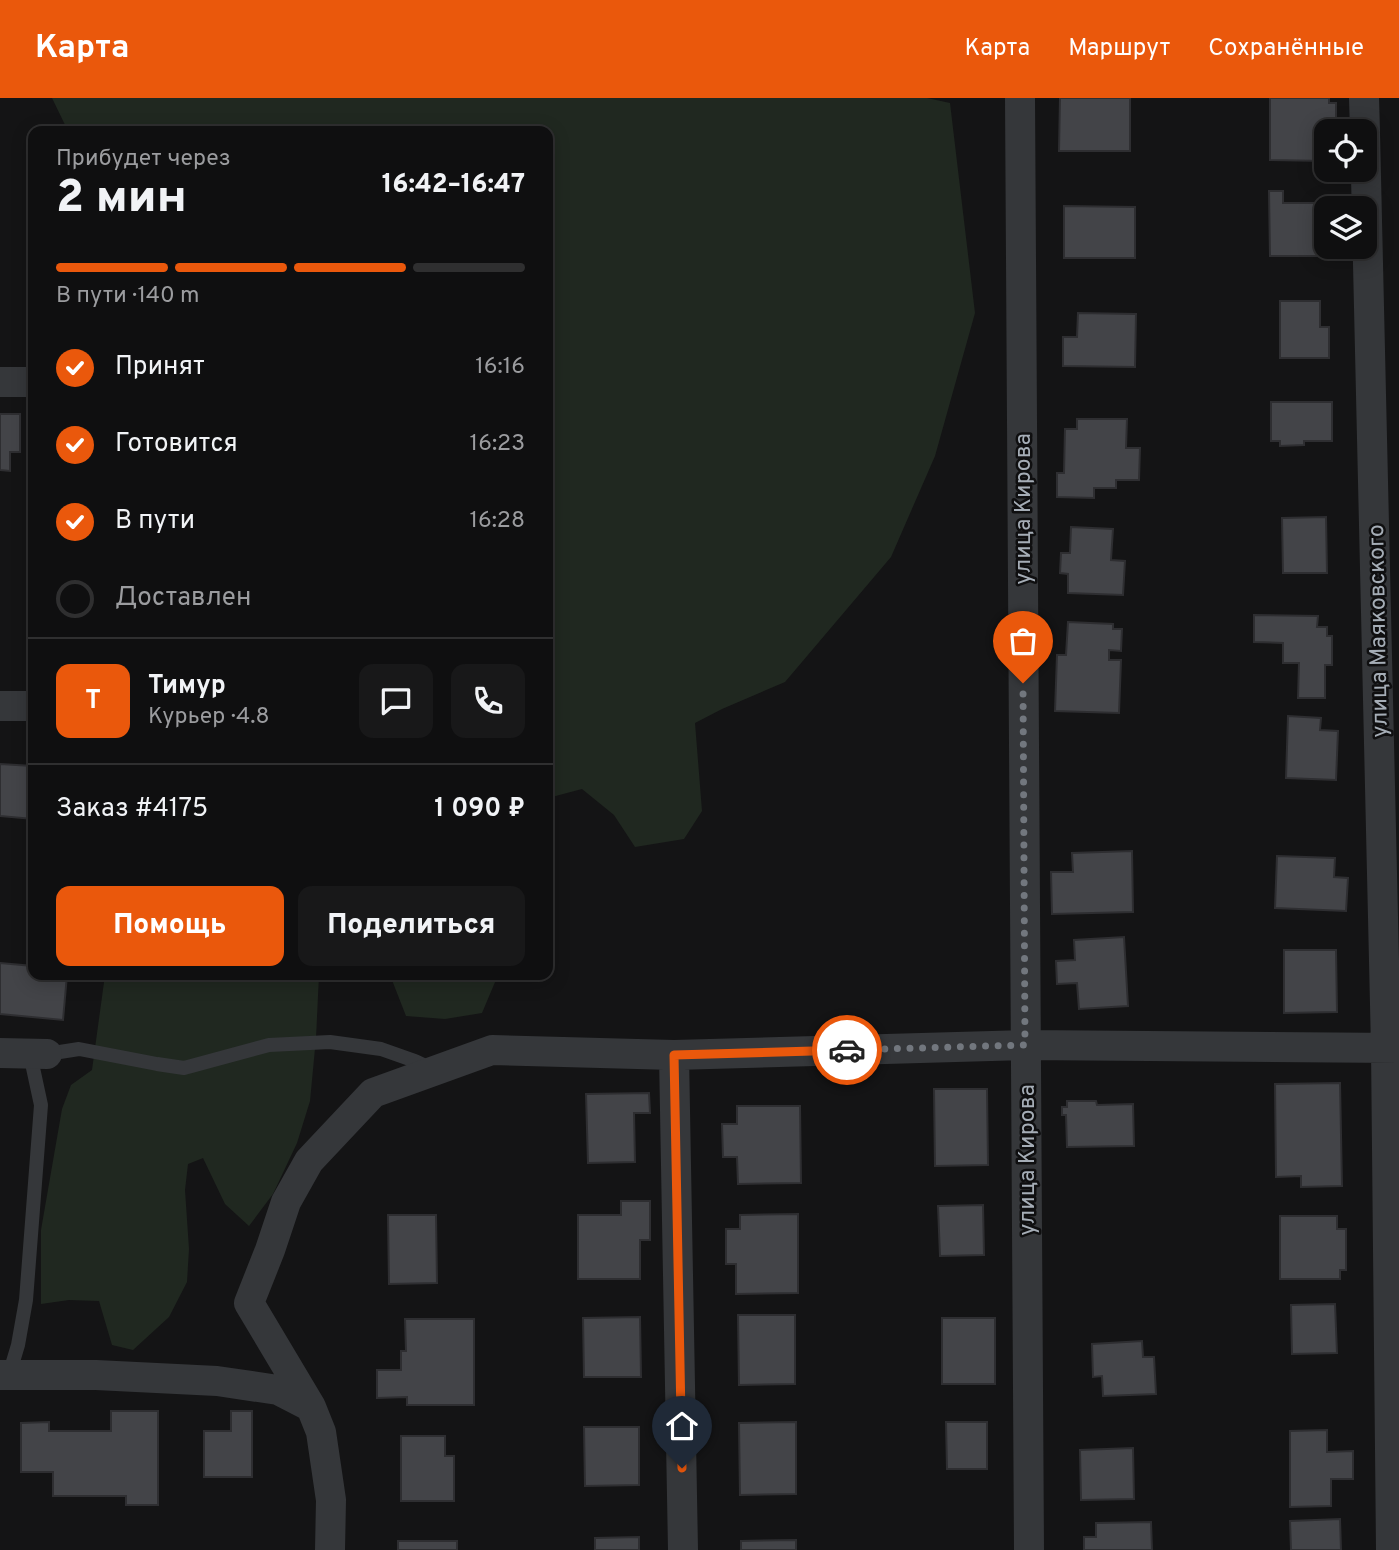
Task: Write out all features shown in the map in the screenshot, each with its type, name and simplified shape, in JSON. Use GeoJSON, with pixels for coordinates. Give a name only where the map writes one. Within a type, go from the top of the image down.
{"type":"FeatureCollection","features":[{"type":"Feature","properties":{"kind":"street","name":"улица Кирова"},"geometry":{"type":"LineString","coordinates":[[1020,98],[1029,1550]]}},
{"type":"Feature","properties":{"kind":"street","name":"улица Маяковского"},"geometry":{"type":"LineString","coordinates":[[1364,98],[1365,119]]}},
{"type":"Feature","properties":{"kind":"street","name":"улица Маяковского"},"geometry":{"type":"LineString","coordinates":[[1367,182],[1393,1048],[1391,1550]]}},
{"type":"Feature","properties":{"kind":"street"},"geometry":{"type":"LineString","coordinates":[[0,382],[28,382]]}},
{"type":"Feature","properties":{"kind":"street"},"geometry":{"type":"LineString","coordinates":[[0,706],[28,706]]}},
{"type":"Feature","properties":{"kind":"street"},"geometry":{"type":"LineString","coordinates":[[330,1550],[331,1500],[316,1420],[249,1303],[286,1202],[309,1161],[373,1093],[492,1050],[674,1055],[1025,1045],[1393,1048]]}},
{"type":"Feature","properties":{"kind":"street"},"geometry":{"type":"LineString","coordinates":[[0,1054],[38,1054]]}},
{"type":"Feature","properties":{"kind":"street"},"geometry":{"type":"LineString","coordinates":[[674,1055],[683,1550]]}},
{"type":"Feature","properties":{"kind":"street"},"geometry":{"type":"LineString","coordinates":[[4,1375],[96,1375],[217,1381],[278,1390],[316,1420]]}},
{"type":"Feature","properties":{"kind":"lane"},"geometry":{"type":"LineString","coordinates":[[4,1375],[18,1345],[26,1300],[41,1105],[38,1054],[79,1049],[184,1068],[269,1045],[330,1042],[381,1049],[435,1070]]}},
{"type":"Feature","properties":{"kind":"shaded area"},"geometry":{"type":"Polygon","coordinates":[[[52,98],[927,98],[950,103],[975,313],[935,456],[891,557],[785,682],[695,723],[702,811],[684,839],[635,847],[614,815],[582,789],[553,797],[553,126],[66,126],[52,98]]]}},
{"type":"Feature","properties":{"kind":"shaded area"},"geometry":{"type":"Polygon","coordinates":[[[104,980],[319,980],[310,1101],[297,1143],[273,1194],[249,1226],[225,1204],[203,1158],[188,1164],[185,1190],[189,1249],[187,1282],[169,1317],[133,1350],[112,1345],[99,1301],[69,1300],[41,1304],[41,1230],[62,1109],[71,1085],[92,1070],[104,980]]]}},
{"type":"Feature","properties":{"kind":"shaded area"},"geometry":{"type":"Polygon","coordinates":[[[392,980],[496,980],[482,1013],[445,1019],[406,1016],[392,980]]]}},
{"type":"Feature","properties":{"kind":"building"},"geometry":{"type":"Polygon","coordinates":[[[1060,98],[1130,98],[1130,151],[1059,151],[1060,98]]]}},
{"type":"Feature","properties":{"kind":"building"},"geometry":{"type":"Polygon","coordinates":[[[1270,98],[1329,98],[1329,103],[1336,103],[1336,119],[1314,119],[1314,161],[1270,160],[1270,98]]]}},
{"type":"Feature","properties":{"kind":"building"},"geometry":{"type":"Polygon","coordinates":[[[1269,191],[1283,191],[1283,203],[1314,203],[1314,256],[1270,256],[1269,191]]]}},
{"type":"Feature","properties":{"kind":"building"},"geometry":{"type":"Polygon","coordinates":[[[1064,206],[1135,207],[1135,258],[1064,258],[1064,206]]]}},
{"type":"Feature","properties":{"kind":"building"},"geometry":{"type":"Polygon","coordinates":[[[1280,301],[1320,301],[1320,327],[1329,327],[1329,358],[1280,358],[1280,301]]]}},
{"type":"Feature","properties":{"kind":"building"},"geometry":{"type":"Polygon","coordinates":[[[1078,313],[1136,314],[1135,367],[1063,366],[1063,337],[1077,337],[1078,313]]]}},
{"type":"Feature","properties":{"kind":"building"},"geometry":{"type":"Polygon","coordinates":[[[1271,402],[1332,402],[1332,441],[1304,441],[1304,445],[1280,446],[1280,441],[1271,441],[1271,402]]]}},
{"type":"Feature","properties":{"kind":"building"},"geometry":{"type":"Polygon","coordinates":[[[0,414],[20,414],[20,452],[10,452],[10,471],[0,470],[0,414]]]}},
{"type":"Feature","properties":{"kind":"building"},"geometry":{"type":"Polygon","coordinates":[[[1077,419],[1127,419],[1126,448],[1140,448],[1139,480],[1116,480],[1116,488],[1094,488],[1094,498],[1057,497],[1057,473],[1064,473],[1065,429],[1077,429],[1077,419]]]}},
{"type":"Feature","properties":{"kind":"building"},"geometry":{"type":"Polygon","coordinates":[[[1326,517],[1327,573],[1283,573],[1282,518],[1326,517]]]}},
{"type":"Feature","properties":{"kind":"building"},"geometry":{"type":"Polygon","coordinates":[[[1071,527],[1113,529],[1111,560],[1125,561],[1123,595],[1068,593],[1068,574],[1060,573],[1061,553],[1070,553],[1071,527]]]}},
{"type":"Feature","properties":{"kind":"building"},"geometry":{"type":"Polygon","coordinates":[[[1254,615],[1318,616],[1317,627],[1327,627],[1327,636],[1332,636],[1332,665],[1325,665],[1325,698],[1298,698],[1299,663],[1283,663],[1283,643],[1254,642],[1254,615]]]}},
{"type":"Feature","properties":{"kind":"building"},"geometry":{"type":"Polygon","coordinates":[[[1068,622],[1113,624],[1113,629],[1122,629],[1121,651],[1109,650],[1109,660],[1121,660],[1119,713],[1055,711],[1057,655],[1066,655],[1068,622]]]}},
{"type":"Feature","properties":{"kind":"building"},"geometry":{"type":"Polygon","coordinates":[[[1288,716],[1321,718],[1320,730],[1338,731],[1336,780],[1286,778],[1288,716]]]}},
{"type":"Feature","properties":{"kind":"building"},"geometry":{"type":"Polygon","coordinates":[[[0,764],[28,766],[28,819],[0,816],[0,764]]]}},
{"type":"Feature","properties":{"kind":"building"},"geometry":{"type":"Polygon","coordinates":[[[1132,851],[1133,912],[1052,914],[1051,872],[1073,872],[1072,853],[1132,851]]]}},
{"type":"Feature","properties":{"kind":"building"},"geometry":{"type":"Polygon","coordinates":[[[1277,856],[1335,858],[1334,877],[1348,878],[1346,911],[1275,908],[1277,856]]]}},
{"type":"Feature","properties":{"kind":"building"},"geometry":{"type":"Polygon","coordinates":[[[1124,937],[1128,1006],[1079,1009],[1077,983],[1057,984],[1056,961],[1075,960],[1074,940],[1124,937]]]}},
{"type":"Feature","properties":{"kind":"building"},"geometry":{"type":"Polygon","coordinates":[[[1284,950],[1336,950],[1337,1012],[1284,1013],[1284,950]]]}},
{"type":"Feature","properties":{"kind":"building"},"geometry":{"type":"Polygon","coordinates":[[[0,963],[28,966],[28,980],[67,980],[63,1020],[0,1014],[0,963]]]}},
{"type":"Feature","properties":{"kind":"building"},"geometry":{"type":"Polygon","coordinates":[[[1340,1083],[1342,1186],[1301,1187],[1301,1176],[1276,1177],[1275,1084],[1340,1083]]]}},
{"type":"Feature","properties":{"kind":"building"},"geometry":{"type":"Polygon","coordinates":[[[934,1089],[987,1089],[988,1165],[935,1166],[934,1089]]]}},
{"type":"Feature","properties":{"kind":"building"},"geometry":{"type":"Polygon","coordinates":[[[649,1093],[650,1113],[634,1113],[635,1162],[588,1163],[586,1094],[649,1093]]]}},
{"type":"Feature","properties":{"kind":"building"},"geometry":{"type":"Polygon","coordinates":[[[1067,1101],[1096,1101],[1097,1105],[1133,1104],[1134,1146],[1067,1147],[1066,1115],[1062,1115],[1062,1107],[1067,1107],[1067,1101]]]}},
{"type":"Feature","properties":{"kind":"building"},"geometry":{"type":"Polygon","coordinates":[[[737,1106],[800,1106],[801,1183],[738,1184],[737,1157],[723,1157],[722,1124],[737,1124],[737,1106]]]}},
{"type":"Feature","properties":{"kind":"building"},"geometry":{"type":"Polygon","coordinates":[[[621,1201],[650,1201],[650,1240],[640,1240],[640,1279],[578,1279],[578,1215],[621,1215],[621,1201]]]}},
{"type":"Feature","properties":{"kind":"building"},"geometry":{"type":"Polygon","coordinates":[[[983,1205],[984,1255],[940,1256],[938,1206],[983,1205]]]}},
{"type":"Feature","properties":{"kind":"building"},"geometry":{"type":"Polygon","coordinates":[[[798,1214],[798,1293],[736,1294],[736,1264],[726,1264],[726,1229],[740,1229],[740,1215],[798,1214]]]}},
{"type":"Feature","properties":{"kind":"building"},"geometry":{"type":"Polygon","coordinates":[[[388,1215],[436,1215],[437,1283],[389,1284],[388,1215]]]}},
{"type":"Feature","properties":{"kind":"building"},"geometry":{"type":"Polygon","coordinates":[[[1280,1216],[1337,1216],[1337,1229],[1346,1229],[1346,1270],[1340,1270],[1340,1279],[1280,1279],[1280,1216]]]}},
{"type":"Feature","properties":{"kind":"building"},"geometry":{"type":"Polygon","coordinates":[[[1335,1304],[1337,1353],[1292,1354],[1291,1305],[1335,1304]]]}},
{"type":"Feature","properties":{"kind":"building"},"geometry":{"type":"Polygon","coordinates":[[[738,1315],[795,1315],[795,1384],[739,1385],[738,1315]]]}},
{"type":"Feature","properties":{"kind":"building"},"geometry":{"type":"Polygon","coordinates":[[[640,1317],[641,1377],[584,1377],[583,1318],[640,1317]]]}},
{"type":"Feature","properties":{"kind":"building"},"geometry":{"type":"Polygon","coordinates":[[[942,1318],[995,1318],[995,1384],[942,1384],[942,1318]]]}},
{"type":"Feature","properties":{"kind":"building"},"geometry":{"type":"Polygon","coordinates":[[[405,1319],[474,1319],[474,1405],[407,1405],[407,1397],[377,1398],[377,1370],[401,1370],[401,1351],[406,1351],[405,1319]]]}},
{"type":"Feature","properties":{"kind":"building"},"geometry":{"type":"Polygon","coordinates":[[[1142,1341],[1143,1357],[1154,1357],[1156,1394],[1103,1396],[1102,1376],[1093,1377],[1092,1344],[1142,1341]]]}},
{"type":"Feature","properties":{"kind":"building"},"geometry":{"type":"Polygon","coordinates":[[[111,1411],[158,1411],[158,1505],[126,1505],[126,1496],[53,1496],[53,1472],[21,1472],[21,1423],[49,1422],[49,1431],[111,1431],[111,1411]]]}},
{"type":"Feature","properties":{"kind":"building"},"geometry":{"type":"Polygon","coordinates":[[[231,1411],[252,1411],[252,1477],[204,1477],[204,1431],[231,1431],[231,1411]]]}},
{"type":"Feature","properties":{"kind":"building"},"geometry":{"type":"Polygon","coordinates":[[[796,1422],[796,1494],[740,1495],[739,1423],[796,1422]]]}},
{"type":"Feature","properties":{"kind":"building"},"geometry":{"type":"Polygon","coordinates":[[[946,1422],[987,1422],[987,1469],[947,1469],[946,1422]]]}},
{"type":"Feature","properties":{"kind":"building"},"geometry":{"type":"Polygon","coordinates":[[[584,1427],[639,1427],[639,1485],[585,1486],[584,1427]]]}},
{"type":"Feature","properties":{"kind":"building"},"geometry":{"type":"Polygon","coordinates":[[[1327,1430],[1327,1452],[1353,1451],[1353,1479],[1331,1479],[1331,1506],[1290,1507],[1290,1431],[1327,1430]]]}},
{"type":"Feature","properties":{"kind":"building"},"geometry":{"type":"Polygon","coordinates":[[[401,1436],[445,1436],[445,1456],[454,1456],[454,1501],[401,1501],[401,1436]]]}},
{"type":"Feature","properties":{"kind":"building"},"geometry":{"type":"Polygon","coordinates":[[[1133,1448],[1134,1499],[1081,1500],[1080,1450],[1133,1448]]]}},
{"type":"Feature","properties":{"kind":"building"},"geometry":{"type":"Polygon","coordinates":[[[1340,1519],[1341,1550],[1291,1550],[1290,1521],[1340,1519]]]}},
{"type":"Feature","properties":{"kind":"building"},"geometry":{"type":"Polygon","coordinates":[[[1151,1522],[1152,1550],[1084,1550],[1084,1537],[1096,1537],[1096,1523],[1151,1522]]]}},
{"type":"Feature","properties":{"kind":"building"},"geometry":{"type":"Polygon","coordinates":[[[639,1537],[639,1550],[595,1550],[595,1538],[639,1537]]]}},
{"type":"Feature","properties":{"kind":"building"},"geometry":{"type":"Polygon","coordinates":[[[796,1540],[796,1550],[741,1550],[741,1541],[796,1540]]]}},
{"type":"Feature","properties":{"kind":"building"},"geometry":{"type":"Polygon","coordinates":[[[398,1541],[457,1541],[457,1550],[398,1550],[398,1541]]]}},
{"type":"Feature","properties":{"kind":"way so far"},"geometry":{"type":"LineString","coordinates":[[847,1050],[1025,1045],[1023,683]]}},
{"type":"Feature","properties":{"kind":"route"},"geometry":{"type":"LineString","coordinates":[[682,1468],[674,1055],[847,1050]]}}]}
